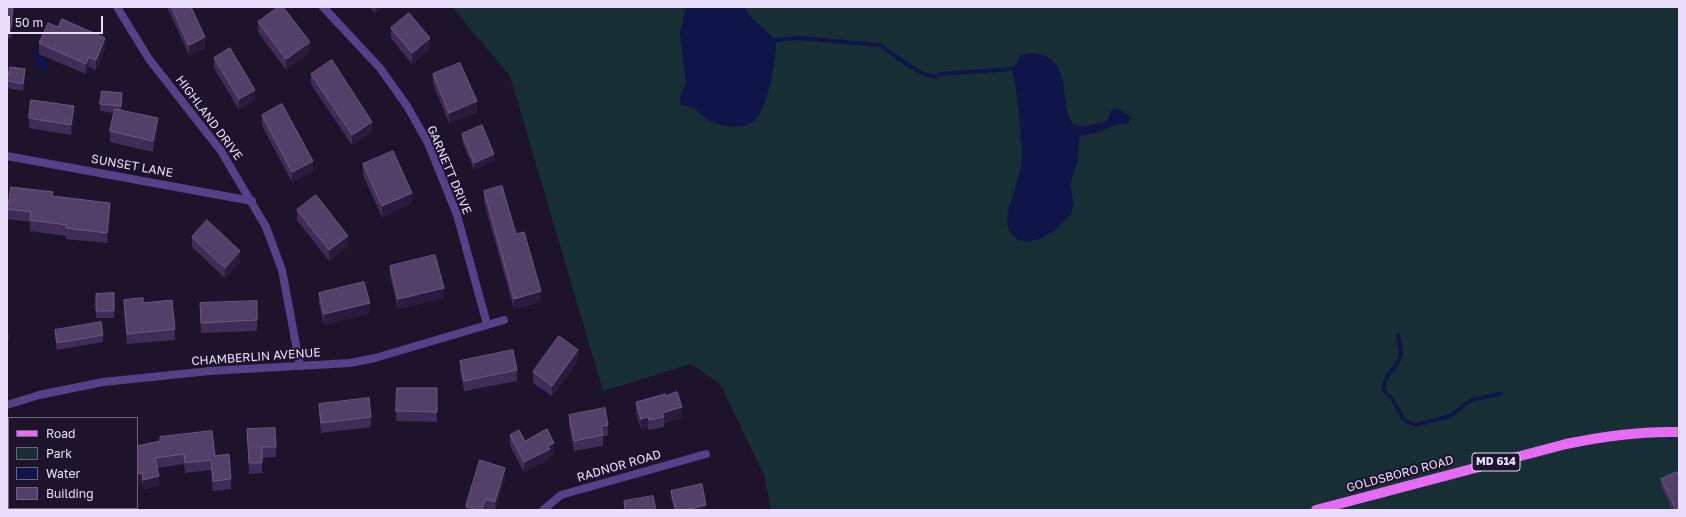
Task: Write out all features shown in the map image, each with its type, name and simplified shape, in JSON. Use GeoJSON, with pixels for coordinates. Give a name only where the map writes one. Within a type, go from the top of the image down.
{"type":"FeatureCollection","features":[{"type":"Feature","properties":{"kind":"main road","name":"GOLDSBORO ROAD"},"geometry":{"type":"LineString","coordinates":[[1316,510],[1566,444],[1618,435],[1652,432],[1679,432]]}},
{"type":"Feature","properties":{"kind":"street","name":"HIGHLAND DRIVE"},"geometry":{"type":"LineString","coordinates":[[117,7],[149,59],[221,150],[252,200],[266,227],[282,270],[300,366]]}},
{"type":"Feature","properties":{"kind":"street","name":"GARNETT DRIVE"},"geometry":{"type":"LineString","coordinates":[[323,7],[380,68],[407,106],[428,143],[457,215],[487,324]]}},
{"type":"Feature","properties":{"kind":"street","name":"SUNSET LANE"},"geometry":{"type":"LineString","coordinates":[[7,156],[252,200]]}},
{"type":"Feature","properties":{"kind":"street","name":"CHAMBERLIN AVENUE"},"geometry":{"type":"LineString","coordinates":[[7,405],[39,395],[103,382],[210,371],[350,363],[375,358],[504,320]]}},
{"type":"Feature","properties":{"kind":"street"},"geometry":{"type":"LineString","coordinates":[[7,400],[39,395]]}},
{"type":"Feature","properties":{"kind":"street","name":"RADNOR ROAD"},"geometry":{"type":"LineString","coordinates":[[543,510],[561,495],[706,454]]}},
{"type":"Feature","properties":{"kind":"green space"},"geometry":{"type":"Polygon","coordinates":[[[452,7],[1679,7],[1679,510],[771,510],[764,475],[720,384],[691,364],[603,391],[510,76],[452,7]]]}},
{"type":"Feature","properties":{"kind":"water"},"geometry":{"type":"Polygon","coordinates":[[[686,7],[744,7],[750,16],[776,40],[775,58],[768,93],[761,112],[752,123],[734,127],[721,125],[710,121],[691,107],[681,105],[680,97],[686,83],[680,34],[686,7]]]}},
{"type":"Feature","properties":{"kind":"water"},"geometry":{"type":"Polygon","coordinates":[[[41,50],[49,66],[46,71],[39,68],[34,62],[34,52],[41,50]]]}},
{"type":"Feature","properties":{"kind":"water"},"geometry":{"type":"Polygon","coordinates":[[[1033,53],[1049,58],[1058,68],[1063,81],[1070,120],[1078,126],[1105,122],[1107,121],[1111,111],[1115,108],[1131,117],[1129,123],[1115,125],[1099,132],[1081,136],[1079,139],[1078,160],[1070,184],[1074,205],[1070,215],[1054,231],[1042,238],[1027,242],[1018,240],[1011,234],[1007,224],[1008,211],[1021,168],[1022,151],[1017,96],[1012,69],[1021,55],[1033,53]]]}},
{"type":"Feature","properties":{"kind":"building"},"geometry":{"type":"Polygon","coordinates":[[[7,7],[13,8],[11,28],[7,28],[7,7]]]}},
{"type":"Feature","properties":{"kind":"building"},"geometry":{"type":"Polygon","coordinates":[[[172,7],[191,7],[205,37],[189,45],[172,7]]]}},
{"type":"Feature","properties":{"kind":"building"},"geometry":{"type":"Polygon","coordinates":[[[278,7],[283,7],[310,42],[286,59],[258,22],[278,7]]]}},
{"type":"Feature","properties":{"kind":"building"},"geometry":{"type":"Polygon","coordinates":[[[409,13],[430,38],[412,53],[391,28],[409,13]]]}},
{"type":"Feature","properties":{"kind":"building"},"geometry":{"type":"Polygon","coordinates":[[[62,19],[105,38],[96,60],[89,57],[86,64],[39,43],[48,23],[58,27],[62,19]]]}},
{"type":"Feature","properties":{"kind":"building"},"geometry":{"type":"Polygon","coordinates":[[[230,48],[255,90],[239,99],[214,58],[230,48]]]}},
{"type":"Feature","properties":{"kind":"building"},"geometry":{"type":"Polygon","coordinates":[[[332,60],[372,122],[352,135],[311,74],[332,60]]]}},
{"type":"Feature","properties":{"kind":"building"},"geometry":{"type":"Polygon","coordinates":[[[460,63],[477,101],[449,113],[433,74],[460,63]]]}},
{"type":"Feature","properties":{"kind":"building"},"geometry":{"type":"Polygon","coordinates":[[[10,67],[25,69],[23,84],[8,81],[10,67]]]}},
{"type":"Feature","properties":{"kind":"building"},"geometry":{"type":"Polygon","coordinates":[[[102,91],[122,93],[121,106],[100,104],[102,91]]]}},
{"type":"Feature","properties":{"kind":"building"},"geometry":{"type":"Polygon","coordinates":[[[31,100],[74,106],[71,125],[29,118],[31,100]]]}},
{"type":"Feature","properties":{"kind":"building"},"geometry":{"type":"Polygon","coordinates":[[[282,104],[313,161],[292,172],[262,115],[282,104]]]}},
{"type":"Feature","properties":{"kind":"building"},"geometry":{"type":"Polygon","coordinates":[[[115,109],[158,118],[153,141],[110,131],[115,109]]]}},
{"type":"Feature","properties":{"kind":"building"},"geometry":{"type":"Polygon","coordinates":[[[482,125],[494,154],[474,163],[462,134],[482,125]]]}},
{"type":"Feature","properties":{"kind":"building"},"geometry":{"type":"Polygon","coordinates":[[[393,151],[412,193],[382,206],[363,164],[393,151]]]}},
{"type":"Feature","properties":{"kind":"building"},"geometry":{"type":"Polygon","coordinates":[[[502,186],[516,234],[524,232],[541,291],[514,299],[484,191],[502,186]]]}},
{"type":"Feature","properties":{"kind":"building"},"geometry":{"type":"Polygon","coordinates":[[[11,187],[53,192],[52,196],[110,203],[107,233],[66,228],[67,225],[30,220],[31,212],[8,209],[11,187]]]}},
{"type":"Feature","properties":{"kind":"building"},"geometry":{"type":"Polygon","coordinates":[[[316,195],[348,236],[329,250],[297,210],[316,195]]]}},
{"type":"Feature","properties":{"kind":"building"},"geometry":{"type":"Polygon","coordinates":[[[207,220],[240,251],[225,268],[192,237],[207,220]]]}},
{"type":"Feature","properties":{"kind":"building"},"geometry":{"type":"Polygon","coordinates":[[[435,255],[444,288],[398,299],[390,266],[435,255]]]}},
{"type":"Feature","properties":{"kind":"building"},"geometry":{"type":"Polygon","coordinates":[[[364,282],[370,303],[324,314],[319,293],[364,282]]]}},
{"type":"Feature","properties":{"kind":"building"},"geometry":{"type":"Polygon","coordinates":[[[114,293],[114,311],[96,311],[96,294],[114,293]]]}},
{"type":"Feature","properties":{"kind":"building"},"geometry":{"type":"Polygon","coordinates":[[[143,298],[143,303],[172,300],[175,329],[127,334],[124,300],[143,298]]]}},
{"type":"Feature","properties":{"kind":"building"},"geometry":{"type":"Polygon","coordinates":[[[257,301],[257,320],[201,323],[200,303],[257,301]]]}},
{"type":"Feature","properties":{"kind":"building"},"geometry":{"type":"Polygon","coordinates":[[[101,322],[103,335],[57,343],[55,330],[101,322]]]}},
{"type":"Feature","properties":{"kind":"building"},"geometry":{"type":"Polygon","coordinates":[[[559,336],[578,350],[552,386],[533,372],[559,336]]]}},
{"type":"Feature","properties":{"kind":"building"},"geometry":{"type":"Polygon","coordinates":[[[513,350],[517,370],[464,381],[460,361],[513,350]]]}},
{"type":"Feature","properties":{"kind":"building"},"geometry":{"type":"Polygon","coordinates":[[[397,388],[437,388],[437,412],[396,411],[397,388]]]}},
{"type":"Feature","properties":{"kind":"building"},"geometry":{"type":"Polygon","coordinates":[[[677,392],[682,407],[662,413],[664,417],[649,420],[648,417],[641,419],[636,402],[677,392]]]}},
{"type":"Feature","properties":{"kind":"building"},"geometry":{"type":"Polygon","coordinates":[[[369,398],[371,417],[321,423],[319,404],[369,398]]]}},
{"type":"Feature","properties":{"kind":"building"},"geometry":{"type":"Polygon","coordinates":[[[605,408],[608,425],[601,426],[603,435],[574,441],[569,415],[605,408]]]}},
{"type":"Feature","properties":{"kind":"building"},"geometry":{"type":"Polygon","coordinates":[[[275,428],[276,447],[262,447],[262,463],[249,463],[247,429],[275,428]]]}},
{"type":"Feature","properties":{"kind":"building"},"geometry":{"type":"Polygon","coordinates":[[[547,429],[554,443],[548,446],[550,449],[524,462],[510,435],[519,430],[525,441],[547,429]]]}},
{"type":"Feature","properties":{"kind":"building"},"geometry":{"type":"Polygon","coordinates":[[[212,431],[215,456],[229,454],[231,479],[213,481],[211,460],[185,463],[184,454],[155,458],[159,476],[143,480],[142,473],[138,474],[138,446],[160,441],[160,437],[212,431]]]}},
{"type":"Feature","properties":{"kind":"building"},"geometry":{"type":"Polygon","coordinates":[[[480,460],[505,468],[495,502],[486,499],[482,510],[477,510],[466,506],[480,460]]]}},
{"type":"Feature","properties":{"kind":"building"},"geometry":{"type":"Polygon","coordinates":[[[1677,472],[1679,476],[1679,510],[1676,510],[1661,479],[1677,472]]]}},
{"type":"Feature","properties":{"kind":"building"},"geometry":{"type":"Polygon","coordinates":[[[702,484],[706,505],[685,510],[676,510],[671,491],[702,484]]]}},
{"type":"Feature","properties":{"kind":"building"},"geometry":{"type":"Polygon","coordinates":[[[653,496],[656,510],[625,510],[624,501],[653,496]]]}},
{"type":"Feature","properties":{"kind":"waterway"},"geometry":{"type":"LineString","coordinates":[[776,40],[799,38],[880,45],[908,65],[926,75],[935,77],[940,74],[1012,69]]}},
{"type":"Feature","properties":{"kind":"waterway"},"geometry":{"type":"LineString","coordinates":[[1398,335],[1401,355],[1399,361],[1385,380],[1383,389],[1392,399],[1404,420],[1415,425],[1450,416],[1471,400],[1500,394]]}}]}
